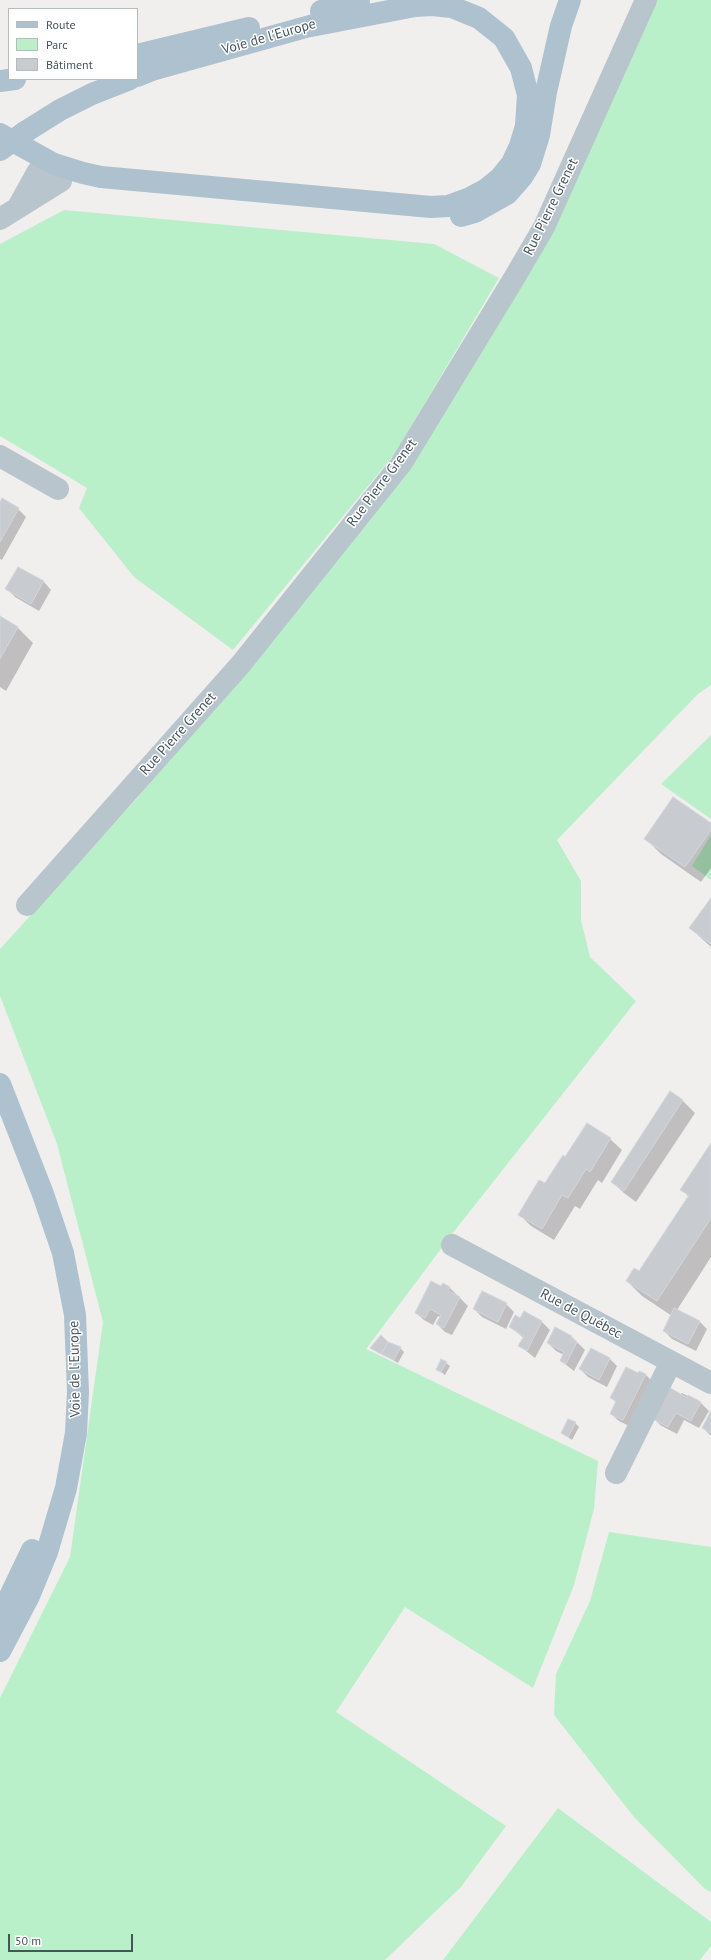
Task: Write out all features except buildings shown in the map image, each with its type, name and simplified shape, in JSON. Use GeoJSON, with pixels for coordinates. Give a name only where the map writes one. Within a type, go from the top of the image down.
{"type":"FeatureCollection","features":[{"type":"Feature","properties":{"kind":"main road"},"geometry":{"type":"LineString","coordinates":[[306,21],[359,0]]}},
{"type":"Feature","properties":{"kind":"main road","name":"Voie de l'Europe"},"geometry":{"type":"LineString","coordinates":[[138,64],[306,21],[401,0]]}},
{"type":"Feature","properties":{"kind":"main road"},"geometry":{"type":"LineString","coordinates":[[96,80],[74,89],[10,130],[0,150],[54,171],[93,189],[428,222],[452,219],[475,212],[507,194],[522,177],[530,164],[539,135],[546,92],[561,26],[570,0]]}},
{"type":"Feature","properties":{"kind":"main road"},"geometry":{"type":"LineString","coordinates":[[10,130],[54,171],[431,207],[448,206],[475,195],[500,178],[512,163],[520,146],[526,126],[528,95],[521,68],[504,38],[479,18],[452,7],[432,5],[415,6],[306,21],[138,55]]}},
{"type":"Feature","properties":{"kind":"main road","name":"Voie de l'Europe"},"geometry":{"type":"LineString","coordinates":[[138,76],[306,21]]}},
{"type":"Feature","properties":{"kind":"main road"},"geometry":{"type":"LineString","coordinates":[[10,130],[127,80]]}},
{"type":"Feature","properties":{"kind":"main road","name":"Voie de l'Europe"},"geometry":{"type":"LineString","coordinates":[[0,1084],[43,1194],[63,1253],[75,1316],[78,1392],[76,1433],[66,1488],[46,1552],[29,1596],[0,1651]]}},
{"type":"Feature","properties":{"kind":"main road","name":"Voie de l'Europe"},"geometry":{"type":"LineString","coordinates":[[0,1118],[27,1184],[49,1250],[59,1297],[65,1341],[67,1391],[62,1438],[52,1486],[39,1535],[0,1617]]}},
{"type":"Feature","properties":{"kind":"street","name":"Rue Pierre Grenet"},"geometry":{"type":"LineString","coordinates":[[27,905],[240,664],[400,464],[512,282],[544,227],[646,0]]}},
{"type":"Feature","properties":{"kind":"street"},"geometry":{"type":"LineString","coordinates":[[8,213],[54,171]]}},
{"type":"Feature","properties":{"kind":"street"},"geometry":{"type":"LineString","coordinates":[[0,456],[58,489]]}},
{"type":"Feature","properties":{"kind":"street","name":"Rue de Québec"},"geometry":{"type":"LineString","coordinates":[[452,1245],[711,1383]]}},
{"type":"Feature","properties":{"kind":"street"},"geometry":{"type":"LineString","coordinates":[[616,1473],[671,1362]]}},
{"type":"Feature","properties":{"kind":"green space"},"geometry":{"type":"Polygon","coordinates":[[[656,0],[711,0],[711,685],[698,694],[557,840],[581,881],[581,920],[590,957],[636,1001],[452,1234],[366,1349],[598,1461],[594,1509],[574,1585],[533,1688],[405,1607],[336,1712],[506,1826],[461,1887],[385,1960],[0,1960],[0,1698],[70,1557],[103,1322],[57,1144],[0,996],[0,949],[138,797],[406,472],[656,0]]]}},
{"type":"Feature","properties":{"kind":"green space"},"geometry":{"type":"Polygon","coordinates":[[[64,210],[434,244],[499,278],[396,452],[233,650],[134,577],[79,508],[87,488],[0,436],[0,244],[64,210]]]}},
{"type":"Feature","properties":{"kind":"green space"},"geometry":{"type":"Polygon","coordinates":[[[711,735],[711,819],[661,784],[711,735]]]}},
{"type":"Feature","properties":{"kind":"green space"},"geometry":{"type":"Polygon","coordinates":[[[711,835],[711,880],[692,866],[711,835]]]}},
{"type":"Feature","properties":{"kind":"green space"},"geometry":{"type":"Polygon","coordinates":[[[609,1532],[711,1547],[711,1892],[705,1889],[634,1817],[554,1715],[556,1674],[590,1601],[609,1532]]]}},
{"type":"Feature","properties":{"kind":"green space"},"geometry":{"type":"Polygon","coordinates":[[[558,1808],[711,1922],[711,1946],[700,1960],[443,1960],[558,1808]]]}}]}
